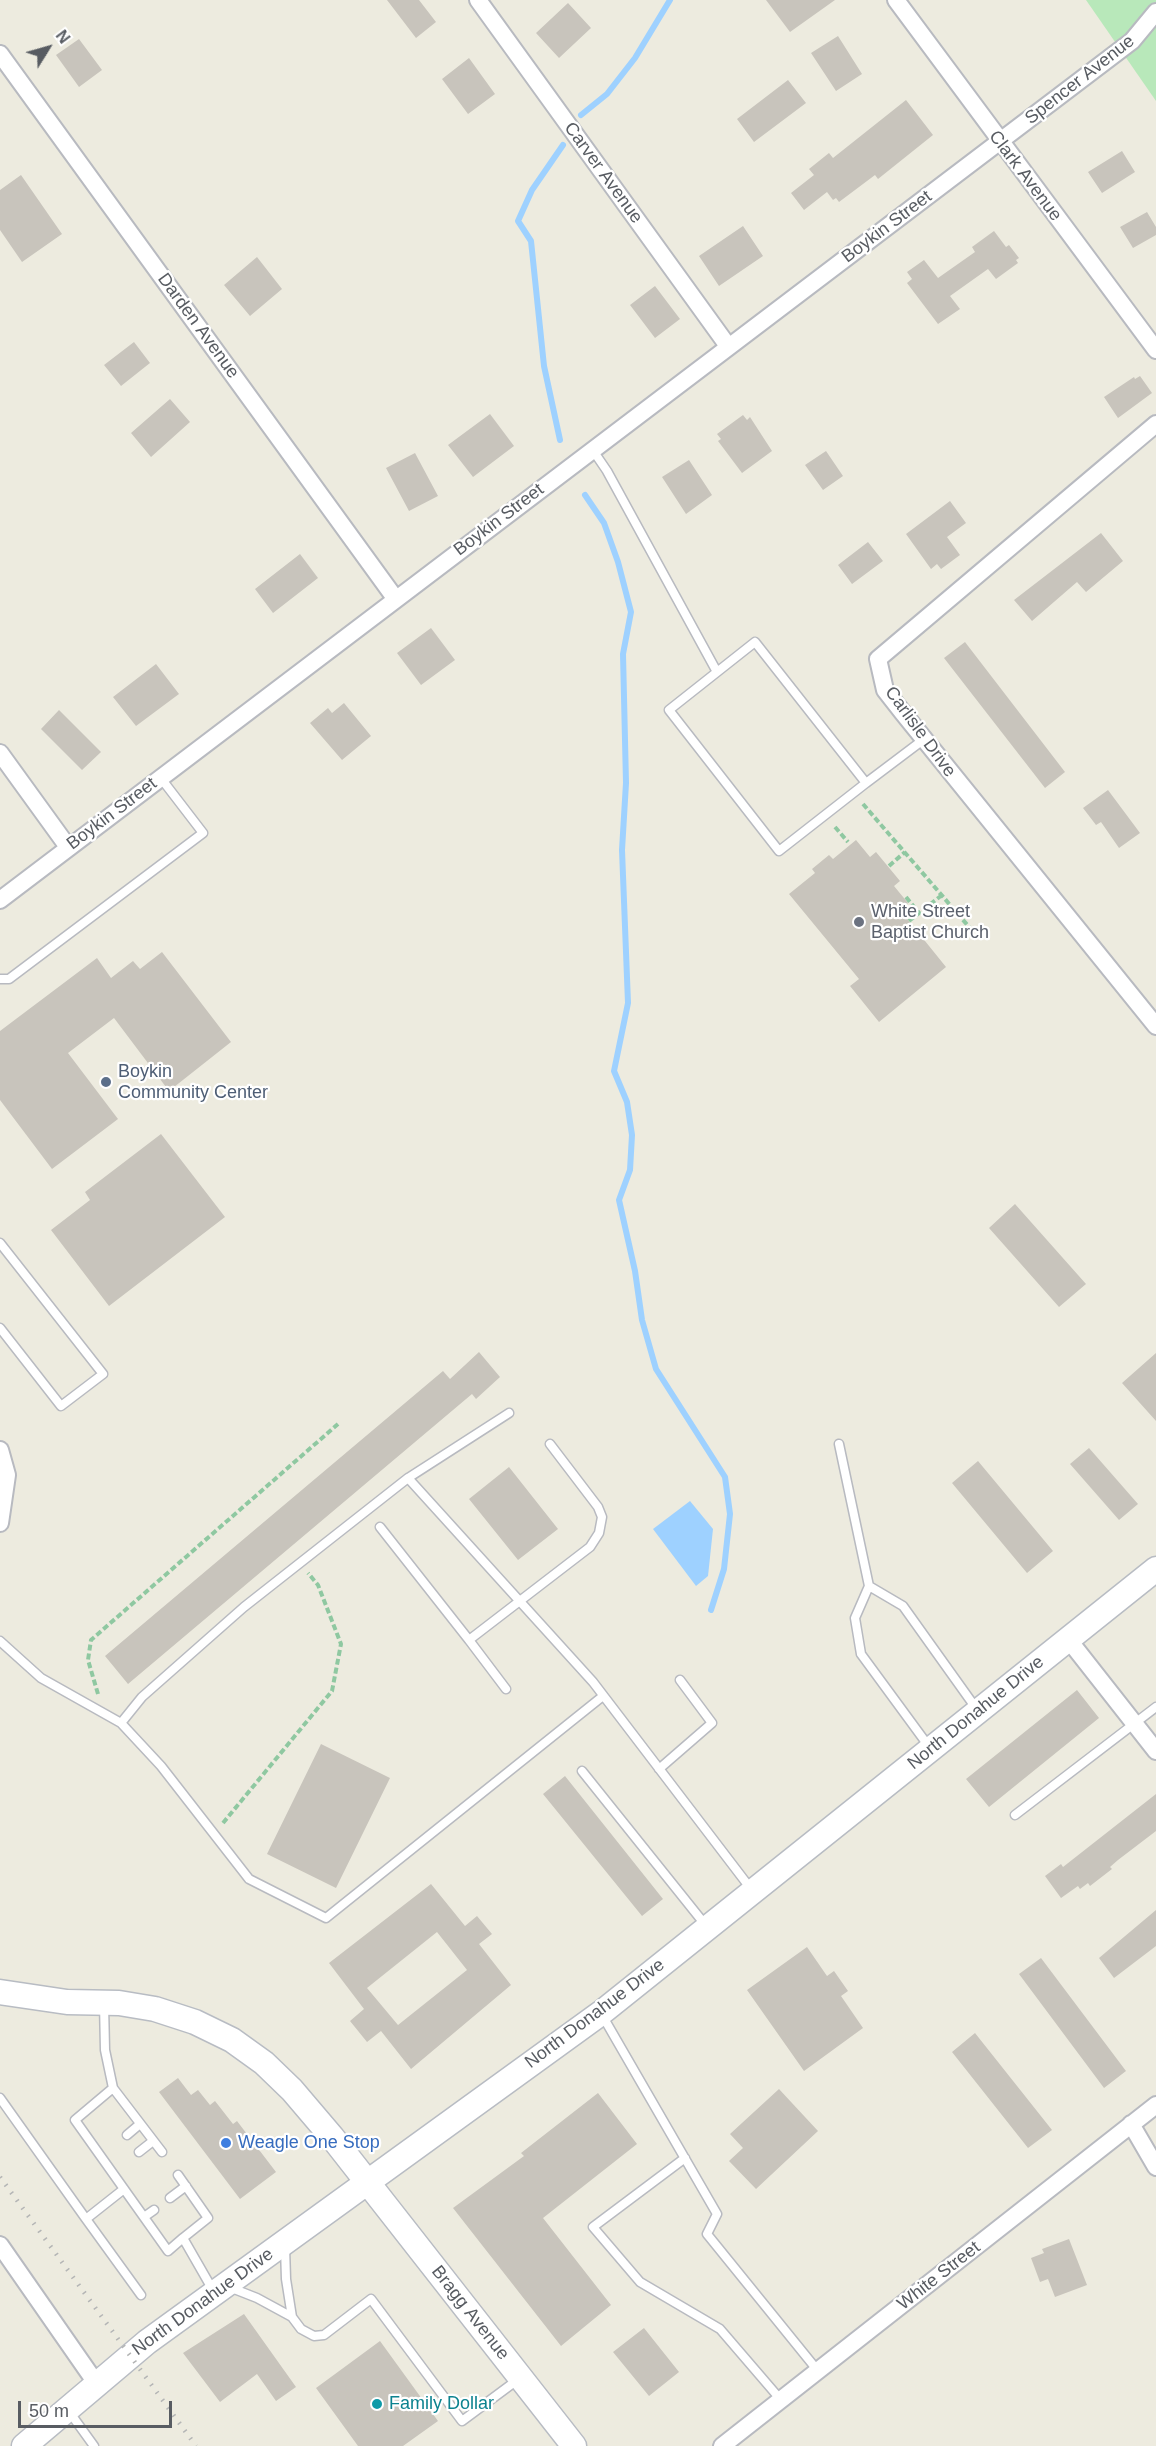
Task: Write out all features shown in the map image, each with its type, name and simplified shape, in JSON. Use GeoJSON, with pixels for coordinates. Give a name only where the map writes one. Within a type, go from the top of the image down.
{"type":"FeatureCollection","features":[{"type":"Feature","properties":{"kind":"main road","name":"North Donahue Drive"},"geometry":{"type":"LineString","coordinates":[[24,2446],[96,2383],[219,2289],[601,2013],[1156,1569]]}},
{"type":"Feature","properties":{"kind":"main road","name":"Bragg Avenue"},"geometry":{"type":"LineString","coordinates":[[0,1992],[67,2002],[104,2003],[155,2009],[195,2022],[232,2040],[264,2063],[292,2090],[367,2181],[574,2446]]}},
{"type":"Feature","properties":{"kind":"street","name":"Carver Avenue"},"geometry":{"type":"LineString","coordinates":[[478,0],[728,346]]}},
{"type":"Feature","properties":{"kind":"street","name":"Clark Avenue"},"geometry":{"type":"LineString","coordinates":[[896,0],[999,143],[1156,350]]}},
{"type":"Feature","properties":{"kind":"street","name":"Spencer Avenue"},"geometry":{"type":"LineString","coordinates":[[999,143],[1132,41],[1156,12]]}},
{"type":"Feature","properties":{"kind":"street","name":"Darden Avenue"},"geometry":{"type":"LineString","coordinates":[[0,54],[396,598]]}},
{"type":"Feature","properties":{"kind":"street","name":"Boykin Street"},"geometry":{"type":"LineString","coordinates":[[0,900],[592,449],[999,143]]}},
{"type":"Feature","properties":{"kind":"street","name":"Carlisle Drive"},"geometry":{"type":"LineString","coordinates":[[1156,424],[878,659],[885,690],[923,740],[1156,1026]]}},
{"type":"Feature","properties":{"kind":"street"},"geometry":{"type":"LineString","coordinates":[[0,753],[68,847]]}},
{"type":"Feature","properties":{"kind":"street"},"geometry":{"type":"LineString","coordinates":[[0,1450],[7,1475],[0,1523]]}},
{"type":"Feature","properties":{"kind":"street"},"geometry":{"type":"LineString","coordinates":[[1068,1639],[1156,1751]]}},
{"type":"Feature","properties":{"kind":"street","name":"White Street"},"geometry":{"type":"LineString","coordinates":[[722,2446],[1156,2105]]}},
{"type":"Feature","properties":{"kind":"street"},"geometry":{"type":"LineString","coordinates":[[1131,2124],[1156,2167]]}},
{"type":"Feature","properties":{"kind":"street"},"geometry":{"type":"LineString","coordinates":[[0,2245],[96,2383]]}},
{"type":"Feature","properties":{"kind":"lane"},"geometry":{"type":"LineString","coordinates":[[592,449],[607,471],[717,672]]}},
{"type":"Feature","properties":{"kind":"lane"},"geometry":{"type":"LineString","coordinates":[[866,783],[755,642],[669,710],[779,851],[923,740]]}},
{"type":"Feature","properties":{"kind":"lane"},"geometry":{"type":"LineString","coordinates":[[0,979],[9,979],[203,833],[160,777]]}},
{"type":"Feature","properties":{"kind":"lane"},"geometry":{"type":"LineString","coordinates":[[0,1243],[102,1374],[61,1406],[0,1328]]}},
{"type":"Feature","properties":{"kind":"lane"},"geometry":{"type":"LineString","coordinates":[[121,1723],[142,1697],[244,1607],[408,1478],[509,1413]]}},
{"type":"Feature","properties":{"kind":"lane"},"geometry":{"type":"LineString","coordinates":[[469,1640],[590,1546],[599,1533],[602,1517],[598,1507],[550,1444]]}},
{"type":"Feature","properties":{"kind":"lane"},"geometry":{"type":"LineString","coordinates":[[839,1444],[869,1586],[855,1618],[861,1654],[931,1749]]}},
{"type":"Feature","properties":{"kind":"lane"},"geometry":{"type":"LineString","coordinates":[[408,1478],[603,1696],[753,1891]]}},
{"type":"Feature","properties":{"kind":"lane"},"geometry":{"type":"LineString","coordinates":[[380,1527],[506,1689]]}},
{"type":"Feature","properties":{"kind":"lane"},"geometry":{"type":"LineString","coordinates":[[869,1586],[903,1606],[978,1711]]}},
{"type":"Feature","properties":{"kind":"lane"},"geometry":{"type":"LineString","coordinates":[[0,1641],[41,1678],[121,1723],[161,1766],[249,1879],[326,1918],[603,1696]]}},
{"type":"Feature","properties":{"kind":"lane"},"geometry":{"type":"LineString","coordinates":[[659,1769],[712,1723],[680,1680]]}},
{"type":"Feature","properties":{"kind":"lane"},"geometry":{"type":"LineString","coordinates":[[1015,1815],[1155,1711]]}},
{"type":"Feature","properties":{"kind":"lane"},"geometry":{"type":"LineString","coordinates":[[582,1771],[707,1928]]}},
{"type":"Feature","properties":{"kind":"lane"},"geometry":{"type":"LineString","coordinates":[[104,2003],[105,2050],[113,2088],[162,2152]]}},
{"type":"Feature","properties":{"kind":"lane"},"geometry":{"type":"LineString","coordinates":[[601,2013],[717,2214],[707,2234],[818,2371]]}},
{"type":"Feature","properties":{"kind":"lane"},"geometry":{"type":"LineString","coordinates":[[113,2088],[75,2120],[168,2252],[208,2218],[178,2175]]}},
{"type":"Feature","properties":{"kind":"lane"},"geometry":{"type":"LineString","coordinates":[[0,2098],[141,2295]]}},
{"type":"Feature","properties":{"kind":"lane"},"geometry":{"type":"LineString","coordinates":[[128,2135],[140,2124]]}},
{"type":"Feature","properties":{"kind":"lane"},"geometry":{"type":"LineString","coordinates":[[139,2152],[153,2141]]}},
{"type":"Feature","properties":{"kind":"lane"},"geometry":{"type":"LineString","coordinates":[[101,2157],[109,2150]]}},
{"type":"Feature","properties":{"kind":"lane"},"geometry":{"type":"LineString","coordinates":[[685,2158],[593,2228],[640,2282],[720,2329],[781,2401]]}},
{"type":"Feature","properties":{"kind":"lane"},"geometry":{"type":"LineString","coordinates":[[112,2172],[121,2166]]}},
{"type":"Feature","properties":{"kind":"lane"},"geometry":{"type":"LineString","coordinates":[[170,2198],[186,2186]]}},
{"type":"Feature","properties":{"kind":"lane"},"geometry":{"type":"LineString","coordinates":[[86,2219],[124,2189]]}},
{"type":"Feature","properties":{"kind":"lane"},"geometry":{"type":"LineString","coordinates":[[130,2197],[139,2190]]}},
{"type":"Feature","properties":{"kind":"lane"},"geometry":{"type":"LineString","coordinates":[[144,2217],[154,2210]]}},
{"type":"Feature","properties":{"kind":"lane"},"geometry":{"type":"LineString","coordinates":[[183,2238],[219,2289],[257,2298],[292,2317],[301,2329],[314,2336],[324,2335],[371,2299],[462,2421],[521,2378]]}},
{"type":"Feature","properties":{"kind":"lane"},"geometry":{"type":"LineString","coordinates":[[285,2241],[286,2278],[292,2317]]}},
{"type":"Feature","properties":{"kind":"lane"},"geometry":{"type":"LineString","coordinates":[[66,2408],[94,2446]]}},
{"type":"Feature","properties":{"kind":"path"},"geometry":{"type":"LineString","coordinates":[[856,809],[863,804],[970,928]]}},
{"type":"Feature","properties":{"kind":"path"},"geometry":{"type":"LineString","coordinates":[[826,834],[842,821]]}},
{"type":"Feature","properties":{"kind":"path"},"geometry":{"type":"LineString","coordinates":[[835,827],[848,842]]}},
{"type":"Feature","properties":{"kind":"path"},"geometry":{"type":"LineString","coordinates":[[889,866],[905,852]]}},
{"type":"Feature","properties":{"kind":"path"},"geometry":{"type":"LineString","coordinates":[[909,921],[942,895]]}},
{"type":"Feature","properties":{"kind":"path"},"geometry":{"type":"LineString","coordinates":[[906,897],[919,913]]}},
{"type":"Feature","properties":{"kind":"path"},"geometry":{"type":"LineString","coordinates":[[109,1716],[94,1684],[88,1660],[91,1641],[338,1424]]}},
{"type":"Feature","properties":{"kind":"path"},"geometry":{"type":"LineString","coordinates":[[214,1834],[332,1691],[341,1644],[318,1585],[299,1564]]}},
{"type":"Feature","properties":{"kind":"green space"},"geometry":{"type":"Polygon","coordinates":[[[1086,0],[1156,0],[1156,101],[1086,0]]]}},
{"type":"Feature","properties":{"kind":"water"},"geometry":{"type":"Polygon","coordinates":[[[690,1501],[713,1529],[708,1576],[696,1586],[653,1529],[690,1501]]]}},
{"type":"Feature","properties":{"kind":"building"},"geometry":{"type":"Polygon","coordinates":[[[387,0],[419,0],[436,22],[416,38],[387,0]]]}},
{"type":"Feature","properties":{"kind":"building"},"geometry":{"type":"Polygon","coordinates":[[[766,0],[835,0],[790,32],[766,0]]]}},
{"type":"Feature","properties":{"kind":"building"},"geometry":{"type":"Polygon","coordinates":[[[568,3],[591,28],[559,58],[536,33],[568,3]]]}},
{"type":"Feature","properties":{"kind":"building"},"geometry":{"type":"Polygon","coordinates":[[[838,36],[862,74],[836,91],[811,53],[838,36]]]}},
{"type":"Feature","properties":{"kind":"building"},"geometry":{"type":"Polygon","coordinates":[[[79,39],[102,70],[79,87],[56,55],[79,39]]]}},
{"type":"Feature","properties":{"kind":"building"},"geometry":{"type":"Polygon","coordinates":[[[469,58],[495,94],[468,114],[442,79],[469,58]]]}},
{"type":"Feature","properties":{"kind":"building"},"geometry":{"type":"Polygon","coordinates":[[[788,80],[806,103],[754,142],[737,119],[788,80]]]}},
{"type":"Feature","properties":{"kind":"building"},"geometry":{"type":"Polygon","coordinates":[[[906,100],[933,135],[878,179],[875,175],[839,202],[836,198],[833,200],[827,192],[804,210],[791,193],[814,175],[809,169],[829,153],[833,158],[906,100]]]}},
{"type":"Feature","properties":{"kind":"building"},"geometry":{"type":"Polygon","coordinates":[[[1122,151],[1135,172],[1102,193],[1088,172],[1122,151]]]}},
{"type":"Feature","properties":{"kind":"building"},"geometry":{"type":"Polygon","coordinates":[[[21,175],[62,234],[22,262],[0,230],[0,190],[21,175]]]}},
{"type":"Feature","properties":{"kind":"building"},"geometry":{"type":"Polygon","coordinates":[[[1147,212],[1156,227],[1156,235],[1133,248],[1120,227],[1147,212]]]}},
{"type":"Feature","properties":{"kind":"building"},"geometry":{"type":"Polygon","coordinates":[[[743,226],[763,256],[719,286],[699,256],[743,226]]]}},
{"type":"Feature","properties":{"kind":"building"},"geometry":{"type":"Polygon","coordinates":[[[994,231],[1006,247],[1009,245],[1019,258],[1016,260],[1018,263],[996,279],[988,269],[950,296],[960,309],[938,324],[907,283],[912,279],[907,272],[924,260],[938,278],[975,252],[972,247],[994,231]]]}},
{"type":"Feature","properties":{"kind":"building"},"geometry":{"type":"Polygon","coordinates":[[[257,257],[282,289],[250,316],[224,285],[257,257]]]}},
{"type":"Feature","properties":{"kind":"building"},"geometry":{"type":"Polygon","coordinates":[[[655,286],[680,319],[655,338],[630,305],[655,286]]]}},
{"type":"Feature","properties":{"kind":"building"},"geometry":{"type":"Polygon","coordinates":[[[134,342],[150,363],[121,386],[104,365],[134,342]]]}},
{"type":"Feature","properties":{"kind":"building"},"geometry":{"type":"Polygon","coordinates":[[[1140,376],[1152,393],[1118,418],[1104,397],[1134,377],[1135,379],[1140,376]]]}},
{"type":"Feature","properties":{"kind":"building"},"geometry":{"type":"Polygon","coordinates":[[[170,399],[190,422],[151,457],[131,433],[170,399]]]}},
{"type":"Feature","properties":{"kind":"building"},"geometry":{"type":"Polygon","coordinates":[[[490,414],[514,446],[473,477],[448,445],[490,414]]]}},
{"type":"Feature","properties":{"kind":"building"},"geometry":{"type":"Polygon","coordinates":[[[743,415],[747,420],[750,417],[772,451],[742,473],[718,441],[721,439],[717,434],[743,415]]]}},
{"type":"Feature","properties":{"kind":"building"},"geometry":{"type":"Polygon","coordinates":[[[826,451],[843,476],[823,490],[805,465],[826,451]]]}},
{"type":"Feature","properties":{"kind":"building"},"geometry":{"type":"Polygon","coordinates":[[[415,453],[438,496],[409,511],[386,468],[415,453]]]}},
{"type":"Feature","properties":{"kind":"building"},"geometry":{"type":"Polygon","coordinates":[[[689,460],[712,495],[686,514],[662,477],[689,460]]]}},
{"type":"Feature","properties":{"kind":"building"},"geometry":{"type":"Polygon","coordinates":[[[950,501],[966,523],[947,537],[960,555],[941,569],[937,564],[931,569],[906,534],[950,501]]]}},
{"type":"Feature","properties":{"kind":"building"},"geometry":{"type":"Polygon","coordinates":[[[1101,533],[1123,561],[1086,592],[1077,582],[1032,621],[1014,600],[1101,533]]]}},
{"type":"Feature","properties":{"kind":"building"},"geometry":{"type":"Polygon","coordinates":[[[868,542],[883,561],[852,584],[838,565],[868,542]]]}},
{"type":"Feature","properties":{"kind":"building"},"geometry":{"type":"Polygon","coordinates":[[[300,554],[318,578],[273,613],[255,589],[300,554]]]}},
{"type":"Feature","properties":{"kind":"building"},"geometry":{"type":"Polygon","coordinates":[[[431,628],[455,660],[421,685],[397,653],[431,628]]]}},
{"type":"Feature","properties":{"kind":"building"},"geometry":{"type":"Polygon","coordinates":[[[965,642],[1065,772],[1045,788],[944,658],[965,642]]]}},
{"type":"Feature","properties":{"kind":"building"},"geometry":{"type":"Polygon","coordinates":[[[156,664],[179,694],[136,726],[113,697],[156,664]]]}},
{"type":"Feature","properties":{"kind":"building"},"geometry":{"type":"Polygon","coordinates":[[[344,703],[371,736],[342,760],[310,723],[328,708],[332,713],[344,703]]]}},
{"type":"Feature","properties":{"kind":"building"},"geometry":{"type":"Polygon","coordinates":[[[59,710],[101,752],[82,770],[41,729],[59,710]]]}},
{"type":"Feature","properties":{"kind":"building"},"geometry":{"type":"Polygon","coordinates":[[[1108,790],[1140,833],[1119,848],[1101,822],[1096,825],[1083,808],[1108,790]]]}},
{"type":"Feature","properties":{"kind":"building","name":"White Street Baptist Church"},"geometry":{"type":"Polygon","coordinates":[[[856,840],[870,857],[876,852],[900,881],[894,886],[908,903],[900,910],[946,967],[879,1022],[850,986],[859,979],[789,894],[815,873],[812,869],[829,855],[833,859],[856,840]]]}},
{"type":"Feature","properties":{"kind":"building"},"geometry":{"type":"Polygon","coordinates":[[[162,952],[231,1042],[169,1091],[114,1018],[68,1053],[118,1119],[52,1169],[0,1100],[0,1031],[97,958],[111,978],[133,961],[140,969],[162,952]]]}},
{"type":"Feature","properties":{"kind":"building"},"geometry":{"type":"Polygon","coordinates":[[[161,1134],[225,1217],[109,1306],[51,1230],[90,1200],[85,1192],[161,1134]]]}},
{"type":"Feature","properties":{"kind":"building"},"geometry":{"type":"Polygon","coordinates":[[[1015,1204],[1086,1284],[1059,1307],[989,1228],[1015,1204]]]}},
{"type":"Feature","properties":{"kind":"building"},"geometry":{"type":"Polygon","coordinates":[[[479,1352],[500,1377],[476,1399],[472,1394],[128,1684],[105,1656],[443,1371],[450,1379],[479,1352]]]}},
{"type":"Feature","properties":{"kind":"building"},"geometry":{"type":"Polygon","coordinates":[[[1156,1353],[1156,1421],[1122,1383],[1156,1353]]]}},
{"type":"Feature","properties":{"kind":"building"},"geometry":{"type":"Polygon","coordinates":[[[1089,1448],[1138,1504],[1119,1520],[1070,1464],[1089,1448]]]}},
{"type":"Feature","properties":{"kind":"building"},"geometry":{"type":"Polygon","coordinates":[[[978,1461],[1053,1551],[1027,1573],[952,1483],[978,1461]]]}},
{"type":"Feature","properties":{"kind":"building"},"geometry":{"type":"Polygon","coordinates":[[[509,1467],[558,1529],[518,1560],[469,1499],[509,1467]]]}},
{"type":"Feature","properties":{"kind":"building"},"geometry":{"type":"Polygon","coordinates":[[[1077,1690],[1099,1718],[989,1807],[966,1779],[1077,1690]]]}},
{"type":"Feature","properties":{"kind":"building"},"geometry":{"type":"Polygon","coordinates":[[[321,1744],[390,1778],[336,1888],[267,1854],[321,1744]]]}},
{"type":"Feature","properties":{"kind":"building"},"geometry":{"type":"Polygon","coordinates":[[[565,1776],[663,1899],[642,1916],[543,1794],[565,1776]]]}},
{"type":"Feature","properties":{"kind":"building"},"geometry":{"type":"Polygon","coordinates":[[[1156,1794],[1156,1831],[1118,1860],[1110,1867],[1112,1869],[1090,1886],[1088,1883],[1080,1889],[1078,1886],[1061,1898],[1045,1876],[1061,1864],[1063,1867],[1156,1794]]]}},
{"type":"Feature","properties":{"kind":"building"},"geometry":{"type":"Polygon","coordinates":[[[431,1884],[465,1926],[477,1916],[492,1934],[479,1944],[511,1985],[411,2069],[381,2031],[367,2042],[350,2021],[364,2009],[329,1963],[431,1884]],[[437,1932],[367,1988],[398,2025],[467,1970],[437,1932]]]}},
{"type":"Feature","properties":{"kind":"building"},"geometry":{"type":"Polygon","coordinates":[[[1156,1910],[1156,1946],[1114,1978],[1099,1958],[1156,1910]]]}},
{"type":"Feature","properties":{"kind":"building"},"geometry":{"type":"Polygon","coordinates":[[[807,1947],[827,1976],[834,1971],[848,1991],[841,1996],[863,2028],[804,2071],[747,1990],[807,1947]]]}},
{"type":"Feature","properties":{"kind":"building"},"geometry":{"type":"Polygon","coordinates":[[[1041,1958],[1126,2071],[1104,2088],[1019,1974],[1041,1958]]]}},
{"type":"Feature","properties":{"kind":"building"},"geometry":{"type":"Polygon","coordinates":[[[975,2033],[1052,2130],[1028,2148],[952,2052],[975,2033]]]}},
{"type":"Feature","properties":{"kind":"building","name":"Weagle One Stop"},"geometry":{"type":"Polygon","coordinates":[[[178,2078],[191,2095],[198,2090],[210,2105],[215,2101],[233,2124],[237,2121],[276,2172],[240,2199],[159,2092],[178,2078]]]}},
{"type":"Feature","properties":{"kind":"building"},"geometry":{"type":"Polygon","coordinates":[[[779,2089],[818,2131],[756,2189],[729,2161],[743,2148],[730,2134],[779,2089]]]}},
{"type":"Feature","properties":{"kind":"building"},"geometry":{"type":"Polygon","coordinates":[[[598,2093],[637,2144],[543,2218],[611,2305],[561,2346],[453,2208],[524,2156],[521,2153],[598,2093]]]}},
{"type":"Feature","properties":{"kind":"building"},"geometry":{"type":"Polygon","coordinates":[[[1069,2239],[1087,2285],[1055,2297],[1048,2279],[1040,2282],[1031,2258],[1044,2253],[1042,2249],[1069,2239]]]}},
{"type":"Feature","properties":{"kind":"building"},"geometry":{"type":"Polygon","coordinates":[[[244,2314],[296,2387],[276,2401],[257,2374],[220,2402],[183,2353],[244,2314]]]}},
{"type":"Feature","properties":{"kind":"building"},"geometry":{"type":"Polygon","coordinates":[[[644,2328],[679,2372],[649,2396],[613,2352],[644,2328]]]}},
{"type":"Feature","properties":{"kind":"building","name":"Family Dollar"},"geometry":{"type":"Polygon","coordinates":[[[380,2341],[438,2421],[403,2446],[358,2446],[316,2388],[380,2341]]]}},
{"type":"Feature","properties":{"kind":"waterway"},"geometry":{"type":"LineString","coordinates":[[581,115],[607,94],[635,58],[670,0]]}},
{"type":"Feature","properties":{"kind":"waterway"},"geometry":{"type":"LineString","coordinates":[[560,440],[544,366],[531,241],[518,221],[532,190],[563,145]]}},
{"type":"Feature","properties":{"kind":"waterway"},"geometry":{"type":"LineString","coordinates":[[585,495],[604,523],[618,562],[631,612],[623,654],[626,783],[622,850],[628,1003],[614,1071],[627,1102],[632,1135],[630,1170],[619,1200],[635,1271],[642,1320],[656,1369],[725,1477],[730,1514],[724,1569],[711,1610]]}},
{"type":"Feature","properties":{"kind":"railway"},"geometry":{"type":"LineString","coordinates":[[0,2177],[196,2446]]}},
{"type":"Feature","properties":{"kind":"place","name":"White Street Baptist Church"},"geometry":{"type":"Point","coordinates":[859,922]}},
{"type":"Feature","properties":{"kind":"place","name":"Boykin Community Center"},"geometry":{"type":"Point","coordinates":[106,1082]}},
{"type":"Feature","properties":{"kind":"place","name":"Weagle One Stop"},"geometry":{"type":"Point","coordinates":[226,2143]}},
{"type":"Feature","properties":{"kind":"place","name":"Family Dollar"},"geometry":{"type":"Point","coordinates":[377,2404]}}]}
